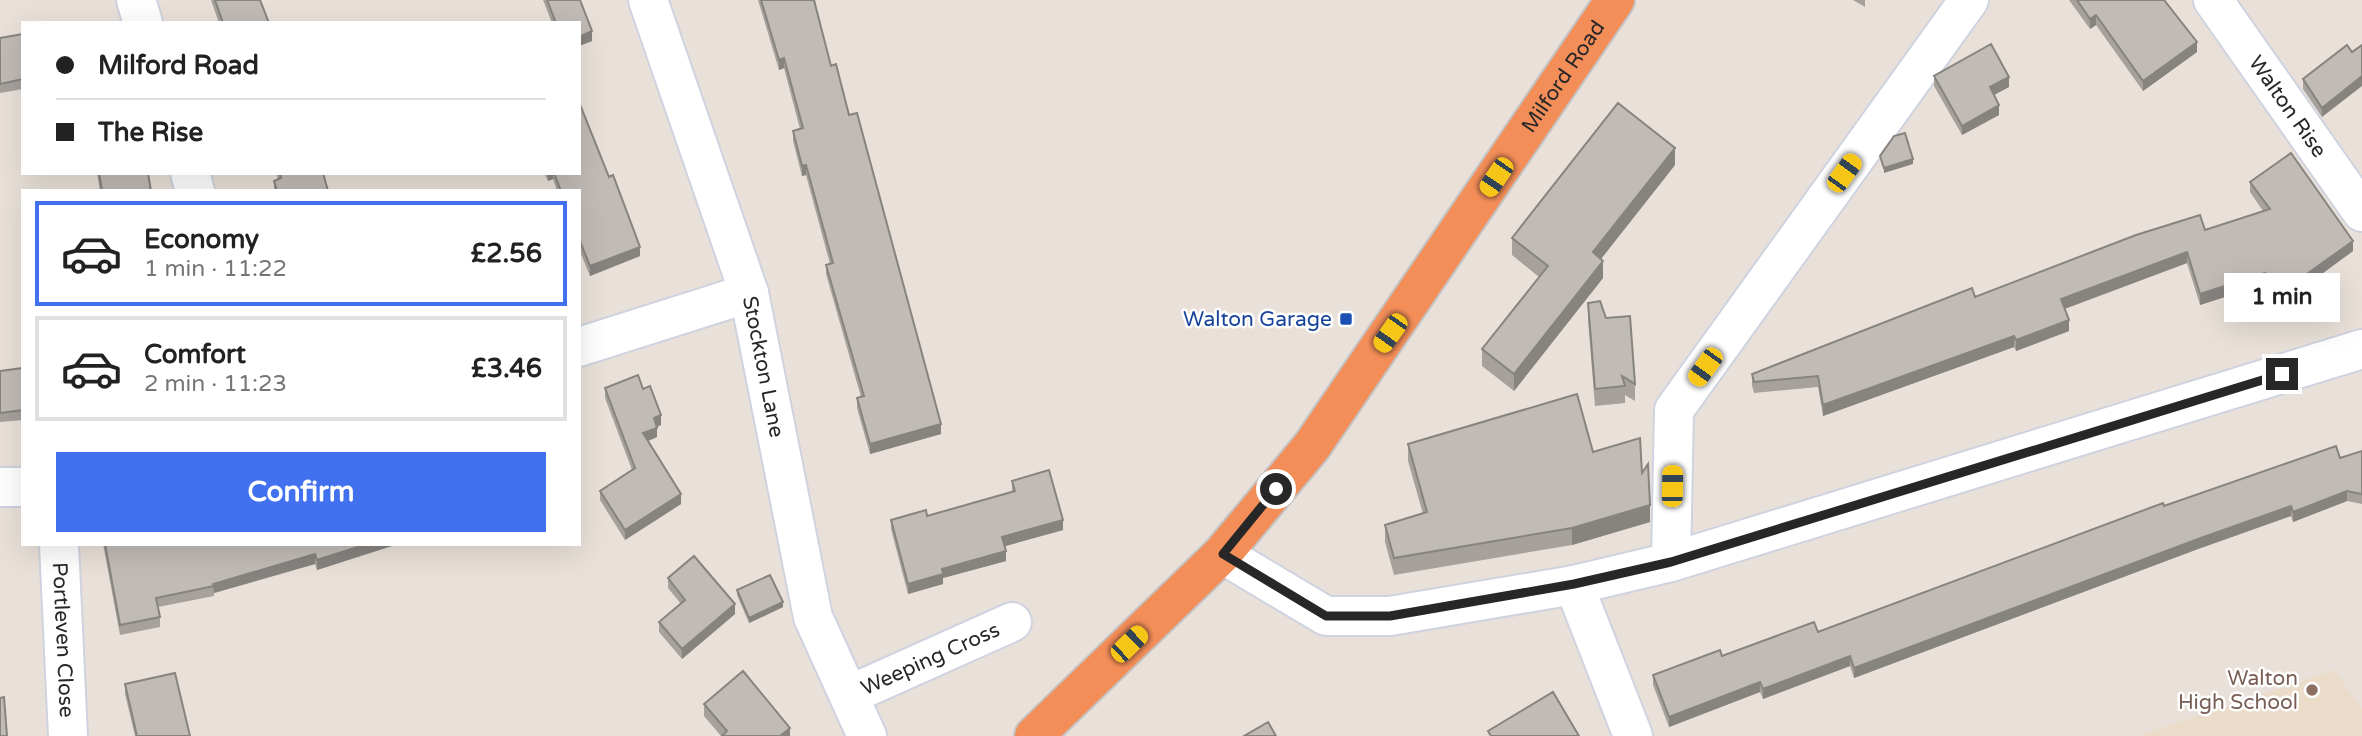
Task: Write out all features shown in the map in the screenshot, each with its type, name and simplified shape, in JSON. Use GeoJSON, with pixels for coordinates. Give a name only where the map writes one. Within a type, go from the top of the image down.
{"type":"FeatureCollection","features":[{"type":"Feature","properties":{"kind":"highway","name":"Milford Road"},"geometry":{"type":"LineString","coordinates":[[1034,736],[1223,554],[1312,446],[1615,0]]}},
{"type":"Feature","properties":{"kind":"street"},"geometry":{"type":"LineString","coordinates":[[136,0],[142,21]]}},
{"type":"Feature","properties":{"kind":"street","name":"Stockton Lane"},"geometry":{"type":"LineString","coordinates":[[648,0],[749,293],[813,617],[867,736]]}},
{"type":"Feature","properties":{"kind":"street"},"geometry":{"type":"LineString","coordinates":[[1671,562],[1674,410],[1969,0]]}},
{"type":"Feature","properties":{"kind":"street","name":"Walton Rise"},"geometry":{"type":"LineString","coordinates":[[2213,0],[2362,212]]}},
{"type":"Feature","properties":{"kind":"street"},"geometry":{"type":"LineString","coordinates":[[581,346],[749,293]]}},
{"type":"Feature","properties":{"kind":"street"},"geometry":{"type":"LineString","coordinates":[[1223,554],[1326,616],[1390,616],[1574,584],[1671,562],[2362,349]]}},
{"type":"Feature","properties":{"kind":"street"},"geometry":{"type":"LineString","coordinates":[[0,487],[21,487]]}},
{"type":"Feature","properties":{"kind":"street","name":"Portleven Close"},"geometry":{"type":"LineString","coordinates":[[59,546],[68,736]]}},
{"type":"Feature","properties":{"kind":"street"},"geometry":{"type":"LineString","coordinates":[[1574,584],[1633,736]]}},
{"type":"Feature","properties":{"kind":"street","name":"Weeping Cross"},"geometry":{"type":"LineString","coordinates":[[849,695],[1012,622]]}},
{"type":"Feature","properties":{"kind":"shaded area","name":"Walton High School"},"geometry":{"type":"Polygon","coordinates":[[[2334,670],[2362,709],[2362,736],[2138,736],[2334,670]]]}},
{"type":"Feature","properties":{"kind":"building"},"geometry":{"type":"Polygon","coordinates":[[[215,0],[260,0],[268,21],[222,21],[215,0]]]}},
{"type":"Feature","properties":{"kind":"building"},"geometry":{"type":"Polygon","coordinates":[[[547,0],[580,0],[592,31],[581,36],[581,21],[555,21],[547,0]]]}},
{"type":"Feature","properties":{"kind":"building"},"geometry":{"type":"Polygon","coordinates":[[[761,0],[814,0],[831,66],[836,64],[849,115],[857,113],[941,424],[870,444],[857,398],[864,396],[826,265],[833,263],[806,165],[802,166],[793,131],[803,128],[784,58],[779,60],[761,0]]]}},
{"type":"Feature","properties":{"kind":"building"},"geometry":{"type":"Polygon","coordinates":[[[2077,0],[2164,0],[2197,42],[2143,81],[2096,15],[2090,19],[2077,0]]]}},
{"type":"Feature","properties":{"kind":"building"},"geometry":{"type":"Polygon","coordinates":[[[21,34],[21,79],[0,84],[0,38],[21,34]]]}},
{"type":"Feature","properties":{"kind":"building"},"geometry":{"type":"Polygon","coordinates":[[[1991,44],[2009,77],[1990,87],[1999,105],[1962,126],[1934,76],[1991,44]]]}},
{"type":"Feature","properties":{"kind":"building"},"geometry":{"type":"Polygon","coordinates":[[[2347,45],[2352,52],[2362,45],[2362,76],[2322,108],[2303,79],[2347,45]]]}},
{"type":"Feature","properties":{"kind":"building"},"geometry":{"type":"Polygon","coordinates":[[[1618,103],[1675,148],[1593,252],[1603,261],[1514,374],[1482,349],[1548,266],[1512,238],[1618,103]]]}},
{"type":"Feature","properties":{"kind":"building"},"geometry":{"type":"Polygon","coordinates":[[[581,107],[609,177],[613,175],[640,247],[590,266],[581,244],[581,189],[560,189],[555,175],[581,175],[581,107]]]}},
{"type":"Feature","properties":{"kind":"building"},"geometry":{"type":"Polygon","coordinates":[[[1905,133],[1913,159],[1884,168],[1880,156],[1894,136],[1905,133]]]}},
{"type":"Feature","properties":{"kind":"building"},"geometry":{"type":"Polygon","coordinates":[[[2291,153],[2353,241],[2279,294],[2265,273],[2200,294],[2187,252],[2061,299],[2069,320],[2016,340],[2014,336],[1823,405],[1818,376],[1754,382],[1752,374],[1972,288],[1975,297],[2136,235],[2200,215],[2205,230],[2270,209],[2250,182],[2291,153]]]}},
{"type":"Feature","properties":{"kind":"building"},"geometry":{"type":"Polygon","coordinates":[[[99,175],[148,175],[151,189],[102,189],[99,175]]]}},
{"type":"Feature","properties":{"kind":"building"},"geometry":{"type":"Polygon","coordinates":[[[280,175],[324,175],[327,189],[276,189],[274,181],[281,178],[280,175]]]}},
{"type":"Feature","properties":{"kind":"building"},"geometry":{"type":"Polygon","coordinates":[[[1600,301],[1606,318],[1630,316],[1635,384],[1622,376],[1625,386],[1595,389],[1588,303],[1600,301]]]}},
{"type":"Feature","properties":{"kind":"building"},"geometry":{"type":"Polygon","coordinates":[[[21,368],[21,410],[0,413],[0,371],[21,368]]]}},
{"type":"Feature","properties":{"kind":"building"},"geometry":{"type":"Polygon","coordinates":[[[638,375],[643,389],[650,386],[661,415],[654,418],[657,428],[643,433],[681,494],[625,530],[600,491],[635,468],[605,388],[638,375]]]}},
{"type":"Feature","properties":{"kind":"building"},"geometry":{"type":"Polygon","coordinates":[[[1577,394],[1593,452],[1640,438],[1642,473],[1648,464],[1650,505],[1572,528],[1394,558],[1385,525],[1427,512],[1408,444],[1577,394]]]}},
{"type":"Feature","properties":{"kind":"building"},"geometry":{"type":"Polygon","coordinates":[[[2336,446],[2340,458],[2362,451],[2362,494],[2347,491],[2293,512],[2291,506],[1854,668],[1850,656],[1763,689],[1760,682],[1669,717],[1653,675],[1720,650],[1722,656],[1814,622],[1818,632],[2163,503],[2164,506],[2336,446]]]}},
{"type":"Feature","properties":{"kind":"building"},"geometry":{"type":"Polygon","coordinates":[[[1049,470],[1063,520],[1002,537],[1006,551],[942,569],[943,574],[908,584],[891,520],[926,510],[927,516],[1015,491],[1012,481],[1049,470]]]}},
{"type":"Feature","properties":{"kind":"building"},"geometry":{"type":"Polygon","coordinates":[[[105,546],[361,546],[317,560],[315,554],[213,584],[214,586],[156,598],[160,617],[120,625],[105,546]]]}},
{"type":"Feature","properties":{"kind":"building"},"geometry":{"type":"Polygon","coordinates":[[[694,556],[735,604],[682,649],[659,622],[685,600],[668,578],[694,556]]]}},
{"type":"Feature","properties":{"kind":"building"},"geometry":{"type":"Polygon","coordinates":[[[770,575],[783,602],[749,618],[737,590],[770,575]]]}},
{"type":"Feature","properties":{"kind":"building"},"geometry":{"type":"Polygon","coordinates":[[[743,671],[790,728],[780,736],[722,736],[727,731],[704,704],[743,671]]]}},
{"type":"Feature","properties":{"kind":"building"},"geometry":{"type":"Polygon","coordinates":[[[175,673],[190,736],[137,736],[125,684],[175,673]]]}},
{"type":"Feature","properties":{"kind":"building"},"geometry":{"type":"Polygon","coordinates":[[[1553,692],[1579,736],[1491,736],[1488,731],[1553,692]]]}},
{"type":"Feature","properties":{"kind":"building"},"geometry":{"type":"Polygon","coordinates":[[[4,697],[7,736],[0,736],[0,698],[4,697]]]}},
{"type":"Feature","properties":{"kind":"building"},"geometry":{"type":"Polygon","coordinates":[[[1268,722],[1276,736],[1244,736],[1268,722]]]}},
{"type":"Feature","properties":{"kind":"place","name":"Walton Garage"},"geometry":{"type":"Point","coordinates":[1346,319]}},
{"type":"Feature","properties":{"kind":"place","name":"Walton High School"},"geometry":{"type":"Point","coordinates":[2312,690]}},
{"type":"Feature","properties":{"kind":"route"},"geometry":{"type":"LineString","coordinates":[[1276,489],[1223,554],[1326,616],[1390,616],[1574,584],[1671,562],[2282,374]]}}]}
